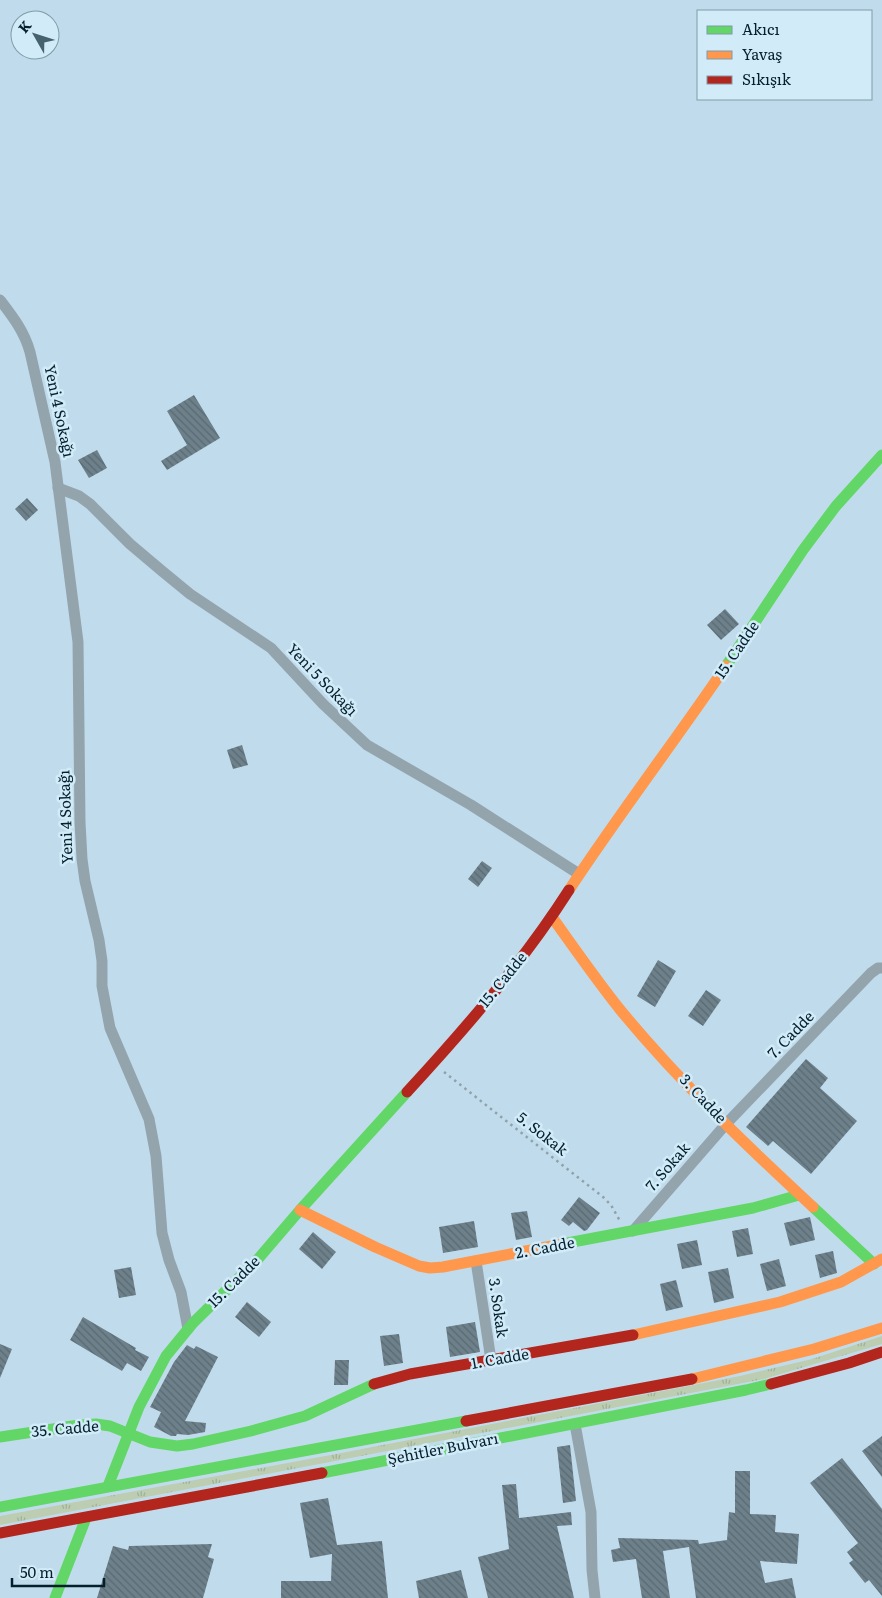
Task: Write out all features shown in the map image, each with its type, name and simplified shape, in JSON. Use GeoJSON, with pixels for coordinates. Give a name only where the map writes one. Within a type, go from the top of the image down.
{"type":"FeatureCollection","features":[{"type":"Feature","properties":{"kind":"street","name":"Yeni 4 Sokağı"},"geometry":{"type":"LineString","coordinates":[[0,300],[17,321],[25,336],[49,433],[78,642],[81,831],[85,880],[99,940],[102,961],[102,986],[110,1028],[149,1119],[156,1156],[162,1233],[169,1260],[181,1292],[188,1329]]}},
{"type":"Feature","properties":{"kind":"street","name":"15. Cadde"},"geometry":{"type":"LineString","coordinates":[[108,1486],[128,1433],[166,1356],[188,1329],[258,1259],[480,1009],[552,917],[579,874],[743,642],[803,550],[836,506],[882,455]]}},
{"type":"Feature","properties":{"kind":"street","name":"Yeni 5 Sokağı"},"geometry":{"type":"LineString","coordinates":[[58,488],[78,496],[90,504],[130,544],[162,572],[190,594],[271,648],[329,710],[368,745],[471,804],[579,874]]}},
{"type":"Feature","properties":{"kind":"street","name":"3. Cadde"},"geometry":{"type":"LineString","coordinates":[[552,917],[634,1026],[726,1124],[799,1195],[878,1261]]}},
{"type":"Feature","properties":{"kind":"street","name":"7. Cadde"},"geometry":{"type":"LineString","coordinates":[[726,1124],[871,973],[880,968]]}},
{"type":"Feature","properties":{"kind":"street","name":"7. Sokak"},"geometry":{"type":"LineString","coordinates":[[628,1232],[726,1124]]}},
{"type":"Feature","properties":{"kind":"street","name":"2. Cadde"},"geometry":{"type":"LineString","coordinates":[[300,1210],[375,1247],[419,1266],[430,1268],[476,1261],[753,1208],[799,1195]]}},
{"type":"Feature","properties":{"kind":"street","name":"3. Sokak"},"geometry":{"type":"LineString","coordinates":[[476,1261],[491,1360]]}},
{"type":"Feature","properties":{"kind":"street","name":"1. Cadde"},"geometry":{"type":"LineString","coordinates":[[128,1433],[150,1442],[177,1446],[227,1437],[306,1416],[356,1391],[388,1380],[638,1334],[780,1302],[826,1288],[878,1261]]}},
{"type":"Feature","properties":{"kind":"street","name":"Şehitler Bulvarı"},"geometry":{"type":"LineString","coordinates":[[0,1507],[701,1377],[814,1349],[882,1328]]}},
{"type":"Feature","properties":{"kind":"street","name":"Şehitler Bulvarı"},"geometry":{"type":"LineString","coordinates":[[0,1533],[746,1390],[840,1366],[882,1352]]}},
{"type":"Feature","properties":{"kind":"street","name":"35. Cadde"},"geometry":{"type":"LineString","coordinates":[[0,1437],[96,1424],[110,1426],[128,1433]]}},
{"type":"Feature","properties":{"kind":"street"},"geometry":{"type":"LineString","coordinates":[[575,1424],[591,1512],[592,1570],[595,1598]]}},
{"type":"Feature","properties":{"kind":"street"},"geometry":{"type":"LineString","coordinates":[[55,1598],[86,1518]]}},
{"type":"Feature","properties":{"kind":"path","name":"5. Sokak"},"geometry":{"type":"LineString","coordinates":[[433,1064],[603,1197],[617,1213],[628,1232]]}},
{"type":"Feature","properties":{"kind":"green space"},"geometry":{"type":"Polygon","coordinates":[[[882,1336],[882,1344],[764,1379],[0,1525],[0,1516],[336,1454],[740,1376],[812,1359],[882,1336]]]}},
{"type":"Feature","properties":{"kind":"building"},"geometry":{"type":"Polygon","coordinates":[[[194,395],[220,438],[167,470],[161,461],[187,445],[167,411],[194,395]]]}},
{"type":"Feature","properties":{"kind":"building"},"geometry":{"type":"Polygon","coordinates":[[[97,450],[107,468],[89,478],[78,460],[97,450]]]}},
{"type":"Feature","properties":{"kind":"building"},"geometry":{"type":"Polygon","coordinates":[[[27,498],[38,510],[26,521],[15,509],[27,498]]]}},
{"type":"Feature","properties":{"kind":"building"},"geometry":{"type":"Polygon","coordinates":[[[725,609],[739,624],[721,640],[707,625],[725,609]]]}},
{"type":"Feature","properties":{"kind":"building"},"geometry":{"type":"Polygon","coordinates":[[[242,745],[248,765],[233,769],[227,750],[242,745]]]}},
{"type":"Feature","properties":{"kind":"building"},"geometry":{"type":"Polygon","coordinates":[[[482,861],[492,868],[478,887],[468,879],[482,861]]]}},
{"type":"Feature","properties":{"kind":"building"},"geometry":{"type":"Polygon","coordinates":[[[658,960],[676,971],[655,1007],[637,996],[658,960]]]}},
{"type":"Feature","properties":{"kind":"building"},"geometry":{"type":"Polygon","coordinates":[[[706,990],[721,1000],[703,1026],[688,1016],[706,990]]]}},
{"type":"Feature","properties":{"kind":"building"},"geometry":{"type":"Polygon","coordinates":[[[806,1059],[828,1078],[820,1088],[857,1121],[811,1174],[773,1141],[768,1146],[746,1127],[806,1059]]]}},
{"type":"Feature","properties":{"kind":"building"},"geometry":{"type":"Polygon","coordinates":[[[579,1197],[600,1213],[587,1230],[584,1231],[573,1222],[569,1226],[561,1220],[579,1197]]]}},
{"type":"Feature","properties":{"kind":"building"},"geometry":{"type":"Polygon","coordinates":[[[527,1211],[532,1237],[516,1240],[511,1213],[527,1211]]]}},
{"type":"Feature","properties":{"kind":"building"},"geometry":{"type":"Polygon","coordinates":[[[810,1217],[815,1240],[790,1246],[784,1223],[810,1217]]]}},
{"type":"Feature","properties":{"kind":"building"},"geometry":{"type":"Polygon","coordinates":[[[474,1221],[478,1247],[443,1253],[439,1227],[474,1221]]]}},
{"type":"Feature","properties":{"kind":"building"},"geometry":{"type":"Polygon","coordinates":[[[748,1228],[753,1254],[737,1257],[732,1231],[748,1228]]]}},
{"type":"Feature","properties":{"kind":"building"},"geometry":{"type":"Polygon","coordinates":[[[313,1232],[336,1252],[322,1269],[299,1249],[313,1232]]]}},
{"type":"Feature","properties":{"kind":"building"},"geometry":{"type":"Polygon","coordinates":[[[697,1240],[702,1265],[682,1269],[677,1244],[697,1240]]]}},
{"type":"Feature","properties":{"kind":"building"},"geometry":{"type":"Polygon","coordinates":[[[833,1251],[837,1273],[820,1278],[815,1255],[833,1251]]]}},
{"type":"Feature","properties":{"kind":"building"},"geometry":{"type":"Polygon","coordinates":[[[779,1259],[786,1286],[767,1291],[760,1264],[779,1259]]]}},
{"type":"Feature","properties":{"kind":"building"},"geometry":{"type":"Polygon","coordinates":[[[131,1267],[136,1295],[119,1298],[114,1270],[131,1267]]]}},
{"type":"Feature","properties":{"kind":"building"},"geometry":{"type":"Polygon","coordinates":[[[728,1268],[734,1298],[714,1303],[708,1272],[728,1268]]]}},
{"type":"Feature","properties":{"kind":"building"},"geometry":{"type":"Polygon","coordinates":[[[676,1280],[683,1307],[666,1311],[660,1284],[676,1280]]]}},
{"type":"Feature","properties":{"kind":"building"},"geometry":{"type":"Polygon","coordinates":[[[247,1302],[271,1322],[259,1337],[235,1317],[247,1302]]]}},
{"type":"Feature","properties":{"kind":"building"},"geometry":{"type":"Polygon","coordinates":[[[83,1317],[149,1357],[141,1371],[127,1363],[122,1371],[70,1340],[83,1317]]]}},
{"type":"Feature","properties":{"kind":"building"},"geometry":{"type":"Polygon","coordinates":[[[475,1322],[480,1352],[450,1357],[446,1327],[475,1322]]]}},
{"type":"Feature","properties":{"kind":"building"},"geometry":{"type":"Polygon","coordinates":[[[399,1334],[403,1363],[384,1366],[380,1336],[399,1334]]]}},
{"type":"Feature","properties":{"kind":"building"},"geometry":{"type":"Polygon","coordinates":[[[0,1344],[12,1349],[0,1378],[0,1344]]]}},
{"type":"Feature","properties":{"kind":"building"},"geometry":{"type":"Polygon","coordinates":[[[187,1345],[194,1349],[196,1346],[218,1357],[185,1421],[206,1423],[205,1432],[171,1436],[154,1427],[161,1412],[150,1407],[174,1362],[187,1345]]]}},
{"type":"Feature","properties":{"kind":"building"},"geometry":{"type":"Polygon","coordinates":[[[335,1360],[349,1360],[348,1385],[334,1385],[335,1360]]]}},
{"type":"Feature","properties":{"kind":"building"},"geometry":{"type":"Polygon","coordinates":[[[882,1436],[882,1477],[862,1451],[882,1436]]]}},
{"type":"Feature","properties":{"kind":"building"},"geometry":{"type":"Polygon","coordinates":[[[570,1445],[576,1501],[563,1503],[557,1447],[570,1445]]]}},
{"type":"Feature","properties":{"kind":"building"},"geometry":{"type":"Polygon","coordinates":[[[842,1458],[882,1509],[882,1596],[869,1580],[865,1583],[849,1563],[853,1560],[847,1552],[858,1543],[810,1483],[842,1458]]]}},
{"type":"Feature","properties":{"kind":"building"},"geometry":{"type":"Polygon","coordinates":[[[735,1471],[750,1471],[750,1514],[776,1515],[775,1532],[799,1534],[797,1564],[760,1561],[765,1583],[792,1578],[796,1598],[696,1598],[689,1547],[663,1551],[670,1598],[642,1598],[636,1559],[613,1562],[611,1550],[620,1548],[618,1538],[698,1540],[699,1544],[727,1540],[729,1512],[735,1513],[735,1471]]]}},
{"type":"Feature","properties":{"kind":"building"},"geometry":{"type":"Polygon","coordinates":[[[516,1484],[519,1518],[571,1512],[572,1525],[557,1526],[574,1598],[488,1598],[478,1557],[509,1549],[502,1485],[516,1484]]]}},
{"type":"Feature","properties":{"kind":"building"},"geometry":{"type":"Polygon","coordinates":[[[328,1498],[337,1545],[382,1541],[388,1598],[281,1598],[281,1581],[331,1581],[332,1554],[310,1558],[300,1503],[328,1498]]]}},
{"type":"Feature","properties":{"kind":"building"},"geometry":{"type":"Polygon","coordinates":[[[212,1544],[208,1557],[214,1559],[203,1598],[97,1598],[113,1546],[128,1550],[129,1546],[212,1544]]]}},
{"type":"Feature","properties":{"kind":"building"},"geometry":{"type":"Polygon","coordinates":[[[461,1570],[468,1598],[419,1598],[416,1581],[461,1570]]]}},
{"type":"Feature","properties":{"kind":"traffic: fast"},"geometry":{"type":"LineString","coordinates":[[726,666],[803,550],[836,506],[882,455]]}},
{"type":"Feature","properties":{"kind":"traffic: fast"},"geometry":{"type":"LineString","coordinates":[[108,1486],[139,1407],[166,1356],[193,1323],[258,1259],[407,1092]]}},
{"type":"Feature","properties":{"kind":"traffic: fast"},"geometry":{"type":"LineString","coordinates":[[562,1244],[753,1208],[799,1195]]}},
{"type":"Feature","properties":{"kind":"traffic: fast"},"geometry":{"type":"LineString","coordinates":[[813,1207],[874,1264]]}},
{"type":"Feature","properties":{"kind":"traffic: fast"},"geometry":{"type":"LineString","coordinates":[[0,1437],[96,1424],[110,1426],[150,1442],[177,1446],[193,1444],[305,1416],[374,1384]]}},
{"type":"Feature","properties":{"kind":"traffic: fast"},"geometry":{"type":"LineString","coordinates":[[322,1473],[771,1384]]}},
{"type":"Feature","properties":{"kind":"traffic: fast"},"geometry":{"type":"LineString","coordinates":[[0,1507],[466,1421]]}},
{"type":"Feature","properties":{"kind":"traffic: fast"},"geometry":{"type":"LineString","coordinates":[[55,1598],[86,1518]]}},
{"type":"Feature","properties":{"kind":"traffic: slow"},"geometry":{"type":"LineString","coordinates":[[569,890],[607,833],[726,666]]}},
{"type":"Feature","properties":{"kind":"traffic: slow"},"geometry":{"type":"LineString","coordinates":[[552,917],[586,965],[644,1038],[738,1137],[813,1207]]}},
{"type":"Feature","properties":{"kind":"traffic: slow"},"geometry":{"type":"LineString","coordinates":[[300,1210],[375,1247],[419,1266],[430,1268],[562,1244]]}},
{"type":"Feature","properties":{"kind":"traffic: slow"},"geometry":{"type":"LineString","coordinates":[[633,1335],[780,1302],[841,1282],[882,1259]]}},
{"type":"Feature","properties":{"kind":"traffic: slow"},"geometry":{"type":"LineString","coordinates":[[692,1379],[814,1349],[882,1328]]}},
{"type":"Feature","properties":{"kind":"traffic: jam"},"geometry":{"type":"LineString","coordinates":[[407,1092],[513,969],[569,890]]}},
{"type":"Feature","properties":{"kind":"traffic: jam"},"geometry":{"type":"LineString","coordinates":[[374,1384],[410,1374],[633,1335]]}},
{"type":"Feature","properties":{"kind":"traffic: jam"},"geometry":{"type":"LineString","coordinates":[[771,1384],[882,1352]]}},
{"type":"Feature","properties":{"kind":"traffic: jam"},"geometry":{"type":"LineString","coordinates":[[466,1421],[692,1379]]}},
{"type":"Feature","properties":{"kind":"traffic: jam"},"geometry":{"type":"LineString","coordinates":[[0,1533],[322,1473]]}}]}
